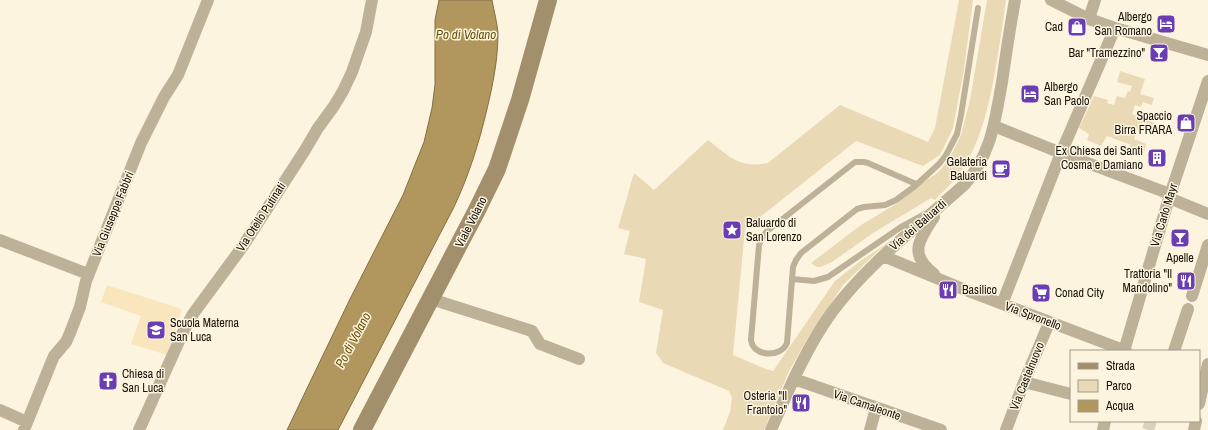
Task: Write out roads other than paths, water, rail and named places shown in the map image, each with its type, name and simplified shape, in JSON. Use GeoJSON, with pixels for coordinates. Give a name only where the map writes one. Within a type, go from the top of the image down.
{"type":"FeatureCollection","features":[{"type":"Feature","properties":{"kind":"main road","name":"Viale Volano"},"geometry":{"type":"LineString","coordinates":[[362,430],[487,191],[504,151],[548,0]]}},
{"type":"Feature","properties":{"kind":"street","name":"Via Giuseppe Fabbri"},"geometry":{"type":"LineString","coordinates":[[26,426],[54,356],[66,342],[70,333],[80,306],[88,274],[141,143],[164,97],[178,75],[208,0]]}},
{"type":"Feature","properties":{"kind":"street","name":"Via Otello Putinati"},"geometry":{"type":"LineString","coordinates":[[139,430],[184,330],[193,314],[243,246],[343,91],[352,72],[364,38],[372,0]]}},
{"type":"Feature","properties":{"kind":"street","name":"Via dei Baluardi"},"geometry":{"type":"LineString","coordinates":[[772,430],[794,379],[817,334],[833,311],[883,256],[941,206],[973,175],[986,152],[994,126],[1015,0]]}},
{"type":"Feature","properties":{"kind":"street"},"geometry":{"type":"LineString","coordinates":[[1051,0],[1089,19],[1208,55]]}},
{"type":"Feature","properties":{"kind":"street"},"geometry":{"type":"LineString","coordinates":[[1089,19],[1095,0]]}},
{"type":"Feature","properties":{"kind":"street"},"geometry":{"type":"LineString","coordinates":[[1002,304],[1061,153],[1115,28]]}},
{"type":"Feature","properties":{"kind":"street","name":"Via Carlo Mayr"},"geometry":{"type":"LineString","coordinates":[[1125,350],[1170,196],[1208,81]]}},
{"type":"Feature","properties":{"kind":"street"},"geometry":{"type":"LineString","coordinates":[[994,126],[1146,185],[1208,214]]}},
{"type":"Feature","properties":{"kind":"street","name":"Via Spronello"},"geometry":{"type":"LineString","coordinates":[[941,206],[921,239],[917,249],[919,258],[926,268],[943,281]]}},
{"type":"Feature","properties":{"kind":"street"},"geometry":{"type":"LineString","coordinates":[[0,240],[88,274]]}},
{"type":"Feature","properties":{"kind":"street"},"geometry":{"type":"LineString","coordinates":[[1192,296],[1208,245]]}},
{"type":"Feature","properties":{"kind":"street","name":"Via Spronello"},"geometry":{"type":"LineString","coordinates":[[883,256],[943,281],[1122,350]]}},
{"type":"Feature","properties":{"kind":"street"},"geometry":{"type":"LineString","coordinates":[[431,299],[532,331],[540,344],[579,359]]}},
{"type":"Feature","properties":{"kind":"street"},"geometry":{"type":"LineString","coordinates":[[1174,350],[1188,309]]}},
{"type":"Feature","properties":{"kind":"street","name":"Via Castelnuovo"},"geometry":{"type":"LineString","coordinates":[[1006,430],[1049,322]]}},
{"type":"Feature","properties":{"kind":"street"},"geometry":{"type":"LineString","coordinates":[[1200,399],[1208,364]]}},
{"type":"Feature","properties":{"kind":"street","name":"Via Camaleonte"},"geometry":{"type":"LineString","coordinates":[[794,379],[942,430]]}},
{"type":"Feature","properties":{"kind":"street"},"geometry":{"type":"LineString","coordinates":[[1024,382],[1070,394]]}},
{"type":"Feature","properties":{"kind":"street"},"geometry":{"type":"LineString","coordinates":[[870,430],[876,408]]}},
{"type":"Feature","properties":{"kind":"street"},"geometry":{"type":"LineString","coordinates":[[0,410],[26,426]]}},
{"type":"Feature","properties":{"kind":"lane"},"geometry":{"type":"LineString","coordinates":[[916,184],[868,163],[855,162],[766,232],[759,245],[751,340],[751,344],[756,351],[774,353],[783,350],[787,343],[792,279],[794,264],[798,256],[851,213],[864,206],[880,207],[891,203],[916,184],[939,164],[946,155],[957,134],[978,8]]}},
{"type":"Feature","properties":{"kind":"lane"},"geometry":{"type":"LineString","coordinates":[[792,279],[814,281],[828,277],[901,227],[941,206]]}},
{"type":"Feature","properties":{"kind":"water","name":"Po di Volano"},"geometry":{"type":"Polygon","coordinates":[[[439,0],[492,0],[497,25],[497,52],[493,81],[481,134],[469,171],[454,207],[338,430],[287,430],[350,299],[403,195],[424,142],[432,108],[435,85],[435,20],[439,0]]]}},
{"type":"Feature","properties":{"kind":"tunnel"},"geometry":{"type":"LineString","coordinates":[[1148,430],[1151,422]]}},
{"type":"Feature","properties":{"kind":"place","name":"Albergo San Romano"},"geometry":{"type":"Point","coordinates":[1166,24]}},
{"type":"Feature","properties":{"kind":"place","name":"Cad"},"geometry":{"type":"Point","coordinates":[1077,27]}},
{"type":"Feature","properties":{"kind":"place","name":"Bar \"Tramezzino\""},"geometry":{"type":"Point","coordinates":[1159,53]}},
{"type":"Feature","properties":{"kind":"place","name":"Albergo San Paolo"},"geometry":{"type":"Point","coordinates":[1030,94]}},
{"type":"Feature","properties":{"kind":"place","name":"Spaccio Birra FRARA"},"geometry":{"type":"Point","coordinates":[1186,123]}},
{"type":"Feature","properties":{"kind":"place","name":"Ex Chiesa dei Santi Cosma e Damiano"},"geometry":{"type":"Point","coordinates":[1157,158]}},
{"type":"Feature","properties":{"kind":"place","name":"Gelateria Baluardi"},"geometry":{"type":"Point","coordinates":[1001,169]}},
{"type":"Feature","properties":{"kind":"place","name":"Baluardo di San Lorenzo"},"geometry":{"type":"Point","coordinates":[732,230]}},
{"type":"Feature","properties":{"kind":"place","name":"Apelle"},"geometry":{"type":"Point","coordinates":[1180,238]}},
{"type":"Feature","properties":{"kind":"place","name":"Trattoria \"Il Mandolino\""},"geometry":{"type":"Point","coordinates":[1186,281]}},
{"type":"Feature","properties":{"kind":"place","name":"Basilico"},"geometry":{"type":"Point","coordinates":[948,290]}},
{"type":"Feature","properties":{"kind":"place","name":"Conad City"},"geometry":{"type":"Point","coordinates":[1041,293]}},
{"type":"Feature","properties":{"kind":"place","name":"Scuola Materna San Luca"},"geometry":{"type":"Point","coordinates":[156,330]}},
{"type":"Feature","properties":{"kind":"place","name":"Chiesa di San Luca"},"geometry":{"type":"Point","coordinates":[108,381]}},
{"type":"Feature","properties":{"kind":"place","name":"Osteria \"Il Frantoio\""},"geometry":{"type":"Point","coordinates":[801,403]}}]}
